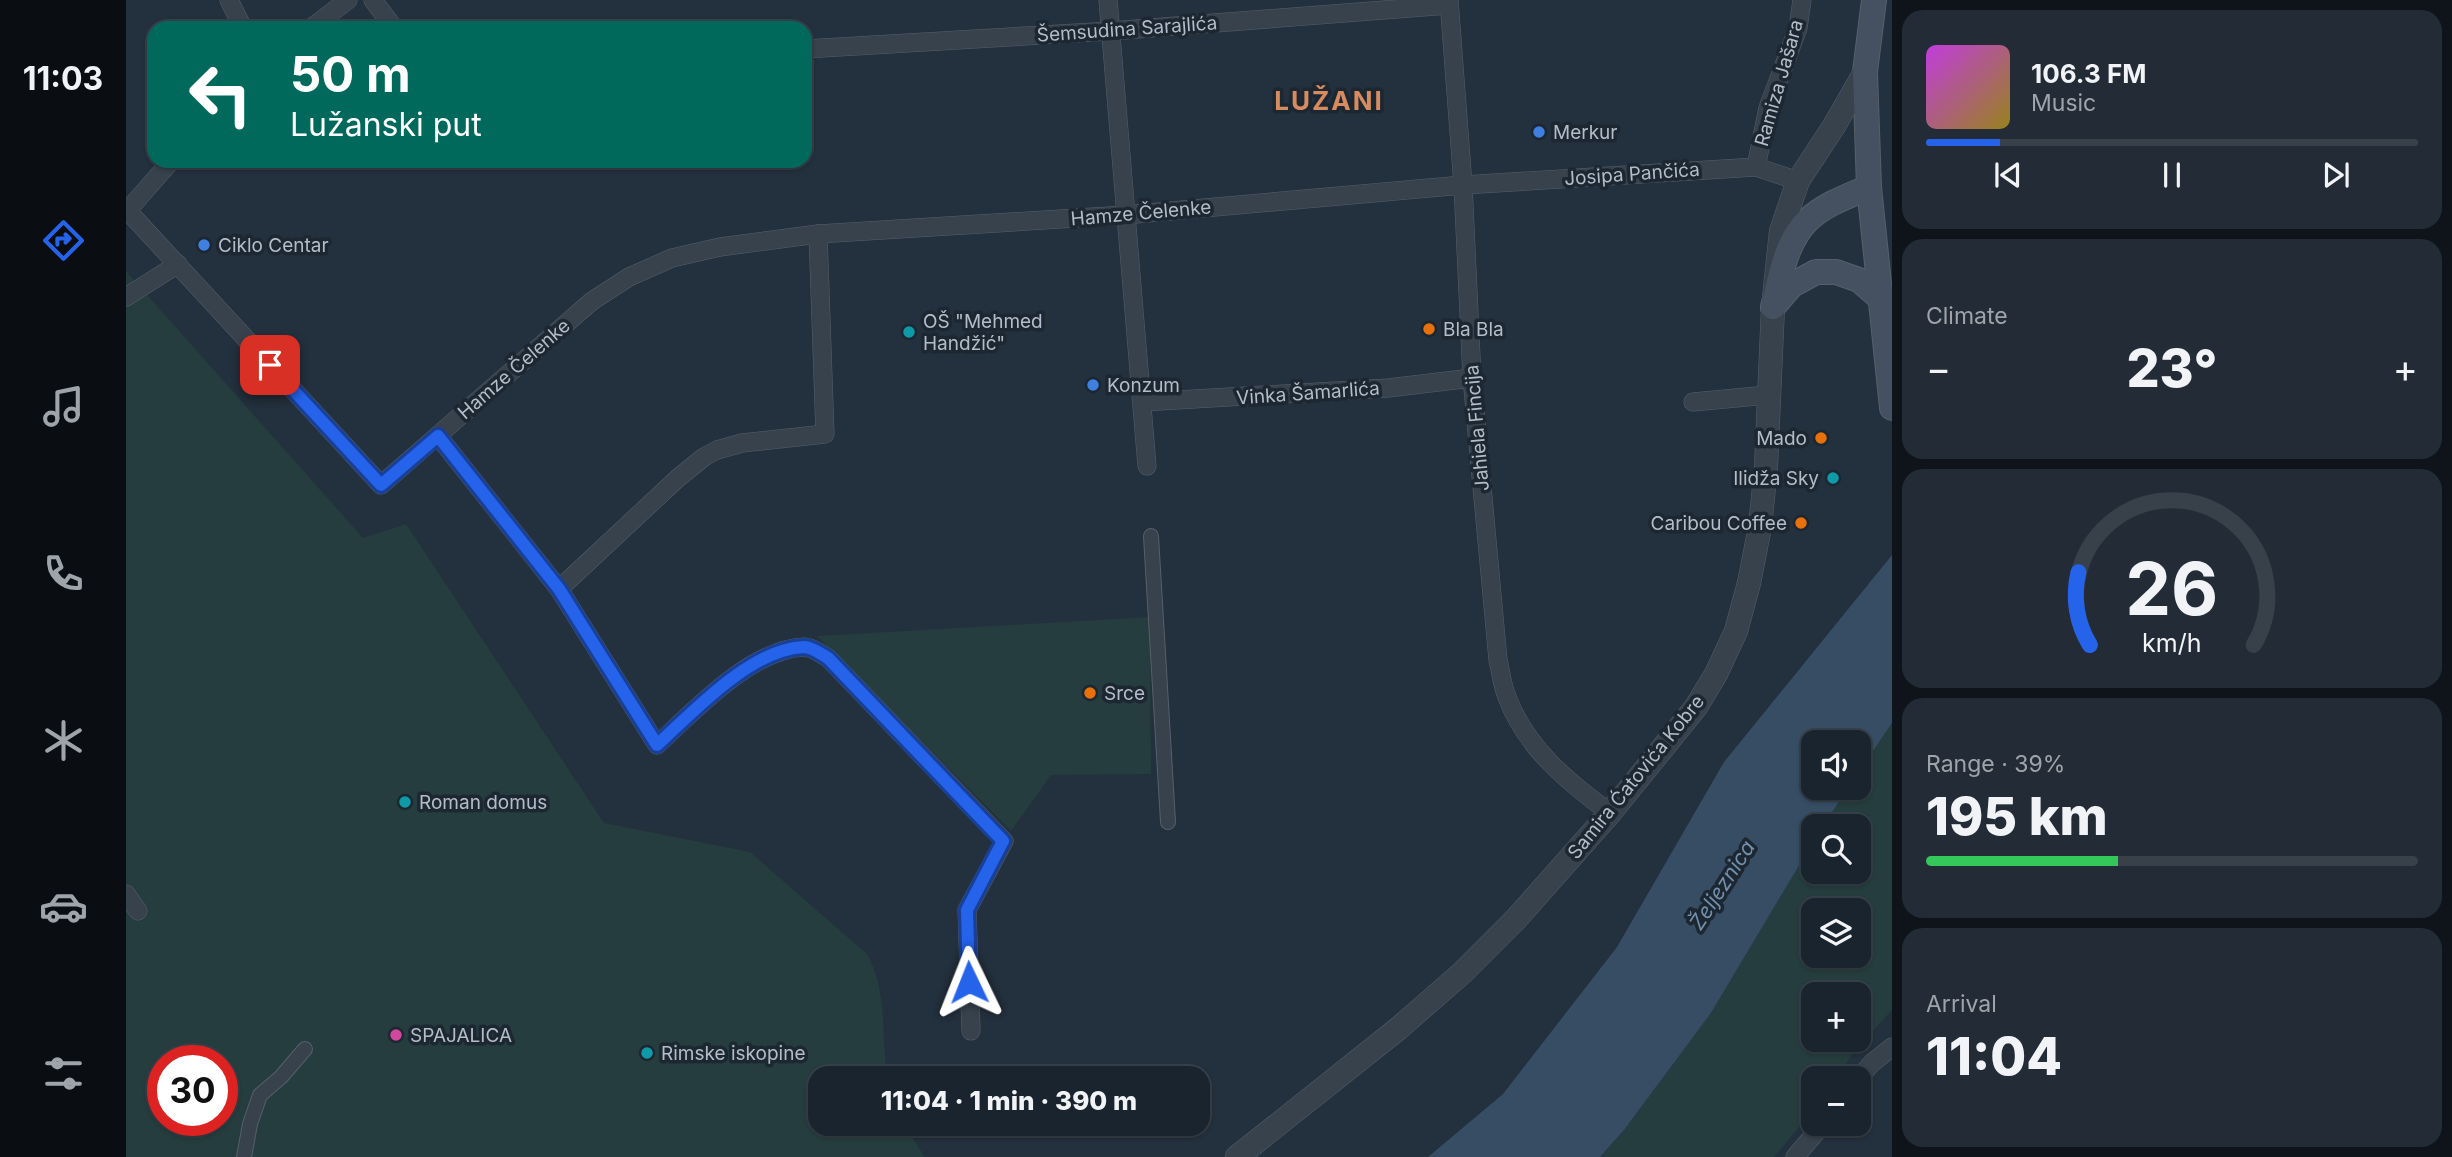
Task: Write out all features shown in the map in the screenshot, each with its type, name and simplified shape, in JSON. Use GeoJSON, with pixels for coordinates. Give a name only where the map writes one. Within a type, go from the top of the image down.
{"type":"FeatureCollection","features":[{"type":"Feature","properties":{"kind":"main road","name":"Samira Ćatovića Kobre"},"geometry":{"type":"LineString","coordinates":[[1874,0],[1865,72],[1869,187],[1892,408]]}},
{"type":"Feature","properties":{"kind":"main road"},"geometry":{"type":"LineString","coordinates":[[1773,307],[1788,250],[1806,222],[1831,204],[1869,187]]}},
{"type":"Feature","properties":{"kind":"main road"},"geometry":{"type":"LineString","coordinates":[[1773,307],[1792,285],[1816,272],[1836,272],[1858,280],[1881,299]]}},
{"type":"Feature","properties":{"kind":"street"},"geometry":{"type":"LineString","coordinates":[[229,0],[240,21]]}},
{"type":"Feature","properties":{"kind":"street"},"geometry":{"type":"LineString","coordinates":[[320,21],[348,0]]}},
{"type":"Feature","properties":{"kind":"street"},"geometry":{"type":"LineString","coordinates":[[373,0],[389,21]]}},
{"type":"Feature","properties":{"kind":"street"},"geometry":{"type":"LineString","coordinates":[[1108,0],[1147,466]]}},
{"type":"Feature","properties":{"kind":"street","name":"Ramiza Jašara"},"geometry":{"type":"LineString","coordinates":[[1756,167],[1768,108],[1798,28],[1802,0]]}},
{"type":"Feature","properties":{"kind":"street","name":"Šemsudina Sarajlića"},"geometry":{"type":"LineString","coordinates":[[812,49],[1111,31],[1449,2]]}},
{"type":"Feature","properties":{"kind":"street","name":"Jahiela Fincija"},"geometry":{"type":"LineString","coordinates":[[1449,2],[1463,185],[1472,378],[1498,660],[1506,695],[1530,740],[1548,761],[1611,813]]}},
{"type":"Feature","properties":{"kind":"street","name":"Samira Ćatovića Kobre"},"geometry":{"type":"LineString","coordinates":[[1237,1157],[1399,1028],[1462,973],[1516,919],[1611,813],[1696,707],[1716,674],[1735,631],[1749,583],[1760,527],[1766,467],[1773,307],[1781,231],[1798,181],[1865,72]]}},
{"type":"Feature","properties":{"kind":"street","name":"Josipa Pančića"},"geometry":{"type":"LineString","coordinates":[[1463,185],[1756,167],[1798,181]]}},
{"type":"Feature","properties":{"kind":"street"},"geometry":{"type":"LineString","coordinates":[[127,209],[165,168]]}},
{"type":"Feature","properties":{"kind":"street","name":"Hamze Čelenke"},"geometry":{"type":"LineString","coordinates":[[127,209],[381,485],[592,301],[629,277],[672,258],[720,247],[818,234],[1125,215],[1463,185]]}},
{"type":"Feature","properties":{"kind":"street"},"geometry":{"type":"LineString","coordinates":[[559,589],[704,457],[742,443],[825,434],[818,234]]}},
{"type":"Feature","properties":{"kind":"street"},"geometry":{"type":"LineString","coordinates":[[126,297],[178,264]]}},
{"type":"Feature","properties":{"kind":"street","name":"Vinka Šamarlića"},"geometry":{"type":"LineString","coordinates":[[1142,402],[1388,388],[1472,378]]}},
{"type":"Feature","properties":{"kind":"street"},"geometry":{"type":"LineString","coordinates":[[1693,402],[1768,395]]}},
{"type":"Feature","properties":{"kind":"street"},"geometry":{"type":"LineString","coordinates":[[438,436],[559,589],[657,745],[730,678],[775,654],[806,647],[828,658],[1003,841],[967,910],[971,1031]]}},
{"type":"Feature","properties":{"kind":"street"},"geometry":{"type":"LineString","coordinates":[[1151,536],[1168,822]]}},
{"type":"Feature","properties":{"kind":"street"},"geometry":{"type":"LineString","coordinates":[[126,894],[138,911]]}},
{"type":"Feature","properties":{"kind":"street"},"geometry":{"type":"LineString","coordinates":[[1869,1066],[1892,1047]]}},
{"type":"Feature","properties":{"kind":"street"},"geometry":{"type":"LineString","coordinates":[[244,1157],[250,1124],[260,1095],[305,1049]]}},
{"type":"Feature","properties":{"kind":"street"},"geometry":{"type":"LineString","coordinates":[[1795,1157],[1813,1136]]}},
{"type":"Feature","properties":{"kind":"green space"},"geometry":{"type":"Polygon","coordinates":[[[126,271],[363,538],[406,524],[604,823],[750,852],[867,954],[874,969],[881,999],[886,1066],[808,1066],[808,1136],[911,1136],[925,1157],[126,1157],[126,271]]]}},
{"type":"Feature","properties":{"kind":"green space"},"geometry":{"type":"Polygon","coordinates":[[[1150,617],[1151,774],[1051,775],[1011,831],[817,636],[1150,617]]]}},
{"type":"Feature","properties":{"kind":"green space"},"geometry":{"type":"Polygon","coordinates":[[[1892,723],[1892,1010],[1871,1033],[1871,982],[1801,982],[1801,1052],[1854,1052],[1845,1066],[1801,1066],[1801,1125],[1774,1157],[1600,1157],[1624,1130],[1711,1013],[1801,862],[1801,884],[1871,884],[1871,814],[1831,814],[1840,800],[1871,800],[1871,754],[1892,723]]]}},
{"type":"Feature","properties":{"kind":"water","name":"Željeznica"},"geometry":{"type":"Polygon","coordinates":[[[1892,555],[1892,723],[1871,754],[1871,730],[1801,730],[1801,800],[1840,800],[1831,814],[1801,814],[1801,862],[1711,1013],[1624,1130],[1600,1157],[1428,1157],[1503,1094],[1617,947],[1724,762],[1892,555]]]}},
{"type":"Feature","properties":{"kind":"place","name":"Merkur"},"geometry":{"type":"Point","coordinates":[1539,132]}},
{"type":"Feature","properties":{"kind":"place","name":"Ciklo Centar"},"geometry":{"type":"Point","coordinates":[204,245]}},
{"type":"Feature","properties":{"kind":"place","name":"Bla Bla"},"geometry":{"type":"Point","coordinates":[1429,329]}},
{"type":"Feature","properties":{"kind":"place","name":"OŠ \"Mehmed Handžić\""},"geometry":{"type":"Point","coordinates":[909,332]}},
{"type":"Feature","properties":{"kind":"place","name":"Konzum"},"geometry":{"type":"Point","coordinates":[1093,385]}},
{"type":"Feature","properties":{"kind":"place","name":"Mado"},"geometry":{"type":"Point","coordinates":[1821,438]}},
{"type":"Feature","properties":{"kind":"place","name":"Ilidža Sky"},"geometry":{"type":"Point","coordinates":[1833,478]}},
{"type":"Feature","properties":{"kind":"place","name":"Caribou Coffee"},"geometry":{"type":"Point","coordinates":[1801,523]}},
{"type":"Feature","properties":{"kind":"place","name":"Srce"},"geometry":{"type":"Point","coordinates":[1090,693]}},
{"type":"Feature","properties":{"kind":"place","name":"Roman domus"},"geometry":{"type":"Point","coordinates":[405,802]}},
{"type":"Feature","properties":{"kind":"place","name":"SPAJALICA"},"geometry":{"type":"Point","coordinates":[396,1035]}},
{"type":"Feature","properties":{"kind":"place","name":"Rimske iskopine"},"geometry":{"type":"Point","coordinates":[647,1053]}},
{"type":"Feature","properties":{"kind":"district","name":"LUŽANI"},"geometry":{"type":"Point","coordinates":[1329,100]}},
{"type":"Feature","properties":{"kind":"route"},"geometry":{"type":"LineString","coordinates":[[270,365],[381,485],[438,436],[559,589],[657,745],[730,678],[775,654],[806,647],[828,658],[1003,841],[967,910],[969,982]]}}]}
